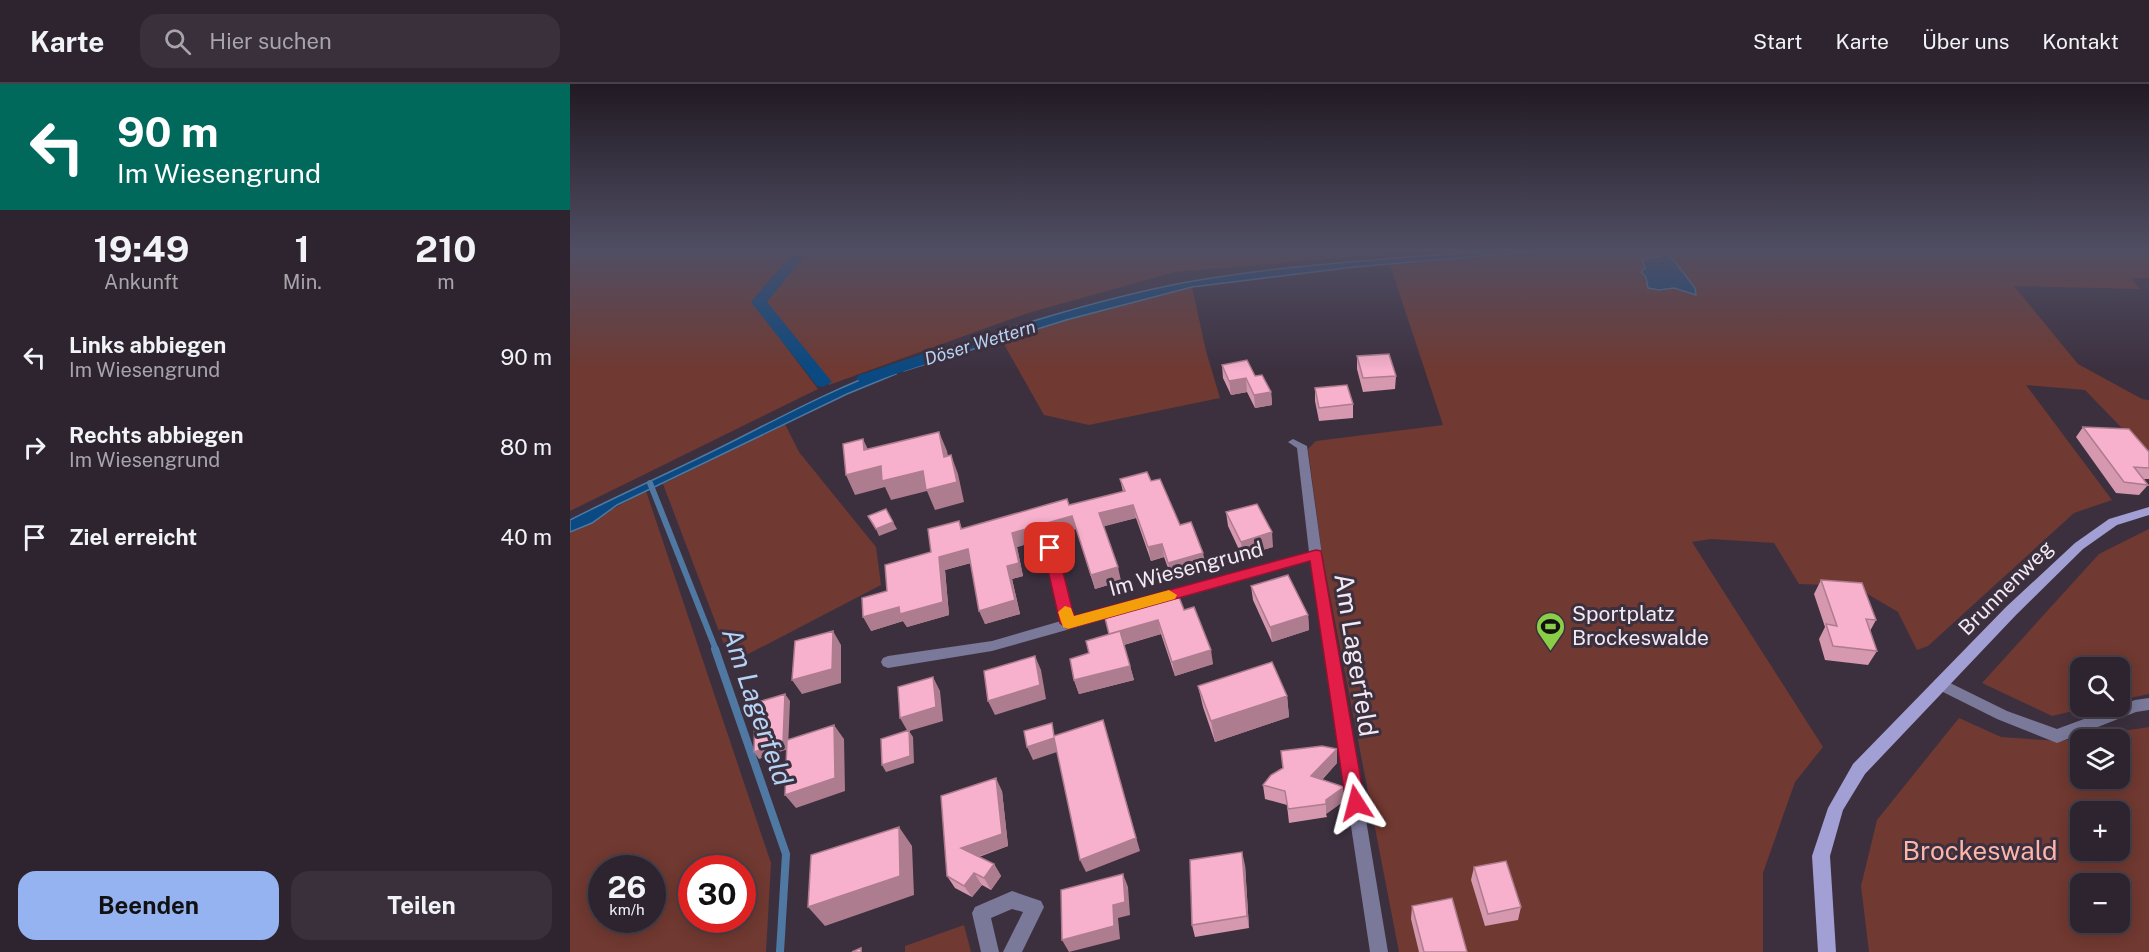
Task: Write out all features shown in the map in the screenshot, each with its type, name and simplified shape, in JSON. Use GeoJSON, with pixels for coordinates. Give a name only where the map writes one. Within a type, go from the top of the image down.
{"type":"FeatureCollection","features":[{"type":"Feature","properties":{"kind":"street","name":"Am Lagerfeld"},"geometry":{"type":"LineString","coordinates":[[1293,442],[1302,446],[1316,555],[1378,952]]}},
{"type":"Feature","properties":{"kind":"street","name":"Brunnenweg"},"geometry":{"type":"LineString","coordinates":[[1827,952],[1821,856],[1836,808],[1859,769],[1940,684],[2079,546],[2113,522],[2149,511]]}},
{"type":"Feature","properties":{"kind":"street"},"geometry":{"type":"LineString","coordinates":[[1050,548],[1068,623]]}},
{"type":"Feature","properties":{"kind":"street","name":"Im Wiesengrund"},"geometry":{"type":"LineString","coordinates":[[888,662],[992,646],[1316,555]]}},
{"type":"Feature","properties":{"kind":"street"},"geometry":{"type":"LineString","coordinates":[[1940,684],[2002,715],[2057,736],[2135,706],[2149,704]]}},
{"type":"Feature","properties":{"kind":"street"},"geometry":{"type":"LineString","coordinates":[[990,952],[981,913],[1012,900],[1035,907],[1012,952]]}},
{"type":"Feature","properties":{"kind":"green space"},"geometry":{"type":"Polygon","coordinates":[[[570,291],[764,291],[754,304],[818,389],[570,511],[570,291]]]}},
{"type":"Feature","properties":{"kind":"green space"},"geometry":{"type":"Polygon","coordinates":[[[772,291],[1109,291],[1028,313],[829,385],[763,302],[772,291]]]}},
{"type":"Feature","properties":{"kind":"green space"},"geometry":{"type":"Polygon","coordinates":[[[1176,291],[1193,291],[1206,351],[1220,398],[1089,425],[1044,415],[1001,339],[1128,301],[1176,291]]]}},
{"type":"Feature","properties":{"kind":"green space"},"geometry":{"type":"Polygon","coordinates":[[[1398,291],[2018,291],[2078,364],[2142,399],[2149,400],[2149,456],[2085,390],[2026,385],[2112,500],[2074,513],[1928,646],[1917,650],[1898,612],[1854,586],[1799,584],[1774,543],[1711,539],[1692,542],[1823,747],[1795,782],[1763,873],[1763,952],[1399,952],[1322,554],[1308,449],[1316,441],[1443,425],[1398,291]]]}},
{"type":"Feature","properties":{"kind":"green space"},"geometry":{"type":"Polygon","coordinates":[[[785,424],[799,452],[876,547],[881,585],[731,663],[663,484],[785,424]]]}},
{"type":"Feature","properties":{"kind":"green space"},"geometry":{"type":"Polygon","coordinates":[[[646,491],[771,863],[766,952],[570,952],[570,532],[646,491]]]}},
{"type":"Feature","properties":{"kind":"green space"},"geometry":{"type":"Polygon","coordinates":[[[2149,529],[2149,694],[2130,698],[2130,657],[2070,657],[2070,712],[2052,716],[1982,683],[2099,554],[2149,529]]]}},
{"type":"Feature","properties":{"kind":"green space","name":"Brockeswald"},"geometry":{"type":"Polygon","coordinates":[[[1959,718],[2001,737],[2059,741],[2070,739],[2070,789],[2130,789],[2130,730],[2149,727],[2149,952],[1869,952],[1861,886],[1877,820],[1959,718]]]}},
{"type":"Feature","properties":{"kind":"green space"},"geometry":{"type":"Polygon","coordinates":[[[964,925],[971,952],[905,952],[905,946],[964,925]]]}},
{"type":"Feature","properties":{"kind":"water"},"geometry":{"type":"Polygon","coordinates":[[[1146,291],[1179,291],[1066,320],[904,371],[898,365],[1003,330],[1146,291]]]}},
{"type":"Feature","properties":{"kind":"water"},"geometry":{"type":"Polygon","coordinates":[[[1682,291],[1695,291],[1696,295],[1682,291]]]}},
{"type":"Feature","properties":{"kind":"water"},"geometry":{"type":"Polygon","coordinates":[[[891,368],[896,374],[847,394],[617,505],[592,523],[570,532],[570,520],[820,398],[891,368]]]}},
{"type":"Feature","properties":{"kind":"building"},"geometry":{"type":"Polygon","coordinates":[[[1389,354],[1396,376],[1363,378],[1357,356],[1389,354]]]}},
{"type":"Feature","properties":{"kind":"building"},"geometry":{"type":"Polygon","coordinates":[[[1247,360],[1255,376],[1262,375],[1271,392],[1254,395],[1246,378],[1229,381],[1222,365],[1247,360]]]}},
{"type":"Feature","properties":{"kind":"building"},"geometry":{"type":"Polygon","coordinates":[[[1347,385],[1353,404],[1319,408],[1315,388],[1347,385]]]}},
{"type":"Feature","properties":{"kind":"building"},"geometry":{"type":"Polygon","coordinates":[[[2083,427],[2129,429],[2149,452],[2149,468],[2134,467],[2148,485],[2124,482],[2083,427]]]}},
{"type":"Feature","properties":{"kind":"building"},"geometry":{"type":"Polygon","coordinates":[[[939,432],[944,457],[951,455],[957,482],[926,490],[923,471],[882,481],[881,466],[846,475],[843,444],[863,439],[864,450],[939,432]]]}},
{"type":"Feature","properties":{"kind":"building"},"geometry":{"type":"Polygon","coordinates":[[[1147,472],[1151,481],[1160,479],[1180,525],[1191,522],[1203,553],[1168,563],[1162,544],[1148,547],[1133,505],[1099,513],[1118,567],[1091,575],[1072,516],[1012,533],[1019,563],[1007,566],[1015,600],[979,611],[968,549],[939,557],[943,602],[900,614],[899,607],[863,617],[862,598],[887,591],[885,565],[931,552],[928,529],[959,521],[961,529],[1067,499],[1069,505],[1125,491],[1120,479],[1147,472]]]}},
{"type":"Feature","properties":{"kind":"building"},"geometry":{"type":"Polygon","coordinates":[[[1257,504],[1272,532],[1241,542],[1226,512],[1257,504]]]}},
{"type":"Feature","properties":{"kind":"building"},"geometry":{"type":"Polygon","coordinates":[[[886,509],[893,522],[876,529],[868,516],[886,509]]]}},
{"type":"Feature","properties":{"kind":"building"},"geometry":{"type":"Polygon","coordinates":[[[1288,575],[1308,615],[1270,627],[1251,586],[1288,575]]]}},
{"type":"Feature","properties":{"kind":"building"},"geometry":{"type":"Polygon","coordinates":[[[1821,580],[1862,583],[1876,620],[1866,619],[1877,651],[1833,646],[1826,624],[1837,626],[1821,580]]]}},
{"type":"Feature","properties":{"kind":"building"},"geometry":{"type":"Polygon","coordinates":[[[1177,592],[1184,610],[1194,607],[1211,650],[1172,662],[1158,620],[1109,634],[1105,618],[1154,604],[1153,600],[1177,592]]]}},
{"type":"Feature","properties":{"kind":"building"},"geometry":{"type":"Polygon","coordinates":[[[833,631],[832,669],[792,680],[795,641],[833,631]]]}},
{"type":"Feature","properties":{"kind":"building"},"geometry":{"type":"Polygon","coordinates":[[[1120,631],[1130,666],[1074,680],[1070,659],[1089,653],[1086,641],[1120,631]]]}},
{"type":"Feature","properties":{"kind":"building"},"geometry":{"type":"Polygon","coordinates":[[[1035,656],[1040,685],[988,701],[984,671],[1035,656]]]}},
{"type":"Feature","properties":{"kind":"building"},"geometry":{"type":"Polygon","coordinates":[[[1272,662],[1287,696],[1211,721],[1198,686],[1272,662]]]}},
{"type":"Feature","properties":{"kind":"building"},"geometry":{"type":"Polygon","coordinates":[[[933,677],[936,707],[900,718],[898,687],[933,677]]]}},
{"type":"Feature","properties":{"kind":"building"},"geometry":{"type":"Polygon","coordinates":[[[785,694],[783,742],[754,752],[755,703],[785,694]]]}},
{"type":"Feature","properties":{"kind":"building"},"geometry":{"type":"Polygon","coordinates":[[[1103,720],[1136,838],[1080,860],[1054,738],[1027,747],[1024,731],[1052,723],[1054,736],[1103,720]]]}},
{"type":"Feature","properties":{"kind":"building"},"geometry":{"type":"Polygon","coordinates":[[[834,725],[835,778],[785,795],[787,740],[834,725]]]}},
{"type":"Feature","properties":{"kind":"building"},"geometry":{"type":"Polygon","coordinates":[[[909,730],[910,756],[882,765],[881,739],[909,730]]]}},
{"type":"Feature","properties":{"kind":"building"},"geometry":{"type":"Polygon","coordinates":[[[1322,746],[1337,749],[1311,776],[1344,787],[1326,800],[1326,804],[1288,809],[1285,791],[1263,785],[1271,775],[1283,768],[1281,751],[1322,746]]]}},
{"type":"Feature","properties":{"kind":"building"},"geometry":{"type":"Polygon","coordinates":[[[996,778],[1002,834],[961,848],[994,864],[984,878],[974,873],[964,886],[947,876],[941,796],[996,778]]]}},
{"type":"Feature","properties":{"kind":"building"},"geometry":{"type":"Polygon","coordinates":[[[899,827],[900,876],[808,907],[811,855],[899,827]]]}},
{"type":"Feature","properties":{"kind":"building"},"geometry":{"type":"Polygon","coordinates":[[[1242,852],[1247,916],[1192,925],[1190,860],[1242,852]]]}},
{"type":"Feature","properties":{"kind":"building"},"geometry":{"type":"Polygon","coordinates":[[[1506,861],[1521,907],[1488,914],[1474,867],[1506,861]]]}},
{"type":"Feature","properties":{"kind":"building"},"geometry":{"type":"Polygon","coordinates":[[[1123,874],[1125,902],[1113,905],[1114,926],[1062,940],[1061,890],[1123,874]]]}},
{"type":"Feature","properties":{"kind":"building"},"geometry":{"type":"Polygon","coordinates":[[[1452,898],[1467,952],[1424,952],[1412,906],[1452,898]]]}},
{"type":"Feature","properties":{"kind":"waterway"},"geometry":{"type":"LineString","coordinates":[[769,291],[759,302],[823,382]]}},
{"type":"Feature","properties":{"kind":"waterway","name":"Döser Wettern"},"geometry":{"type":"LineString","coordinates":[[865,379],[926,358]]}},
{"type":"Feature","properties":{"kind":"waterway","name":"Am Lagerfeld"},"geometry":{"type":"LineString","coordinates":[[650,483],[716,650]]}},
{"type":"Feature","properties":{"kind":"waterway","name":"Am Lagerfeld"},"geometry":{"type":"LineString","coordinates":[[715,649],[786,854],[780,952]]}},
{"type":"Feature","properties":{"kind":"slow traffic"},"geometry":{"type":"LineString","coordinates":[[1065,612],[1068,623],[1169,595]]}},
{"type":"Feature","properties":{"kind":"place","name":"Sportplatz Brockeswalde"},"geometry":{"type":"Point","coordinates":[1551,652]}},
{"type":"Feature","properties":{"kind":"route"},"geometry":{"type":"LineString","coordinates":[[1050,548],[1068,623],[1316,555],[1356,803]]}}]}
